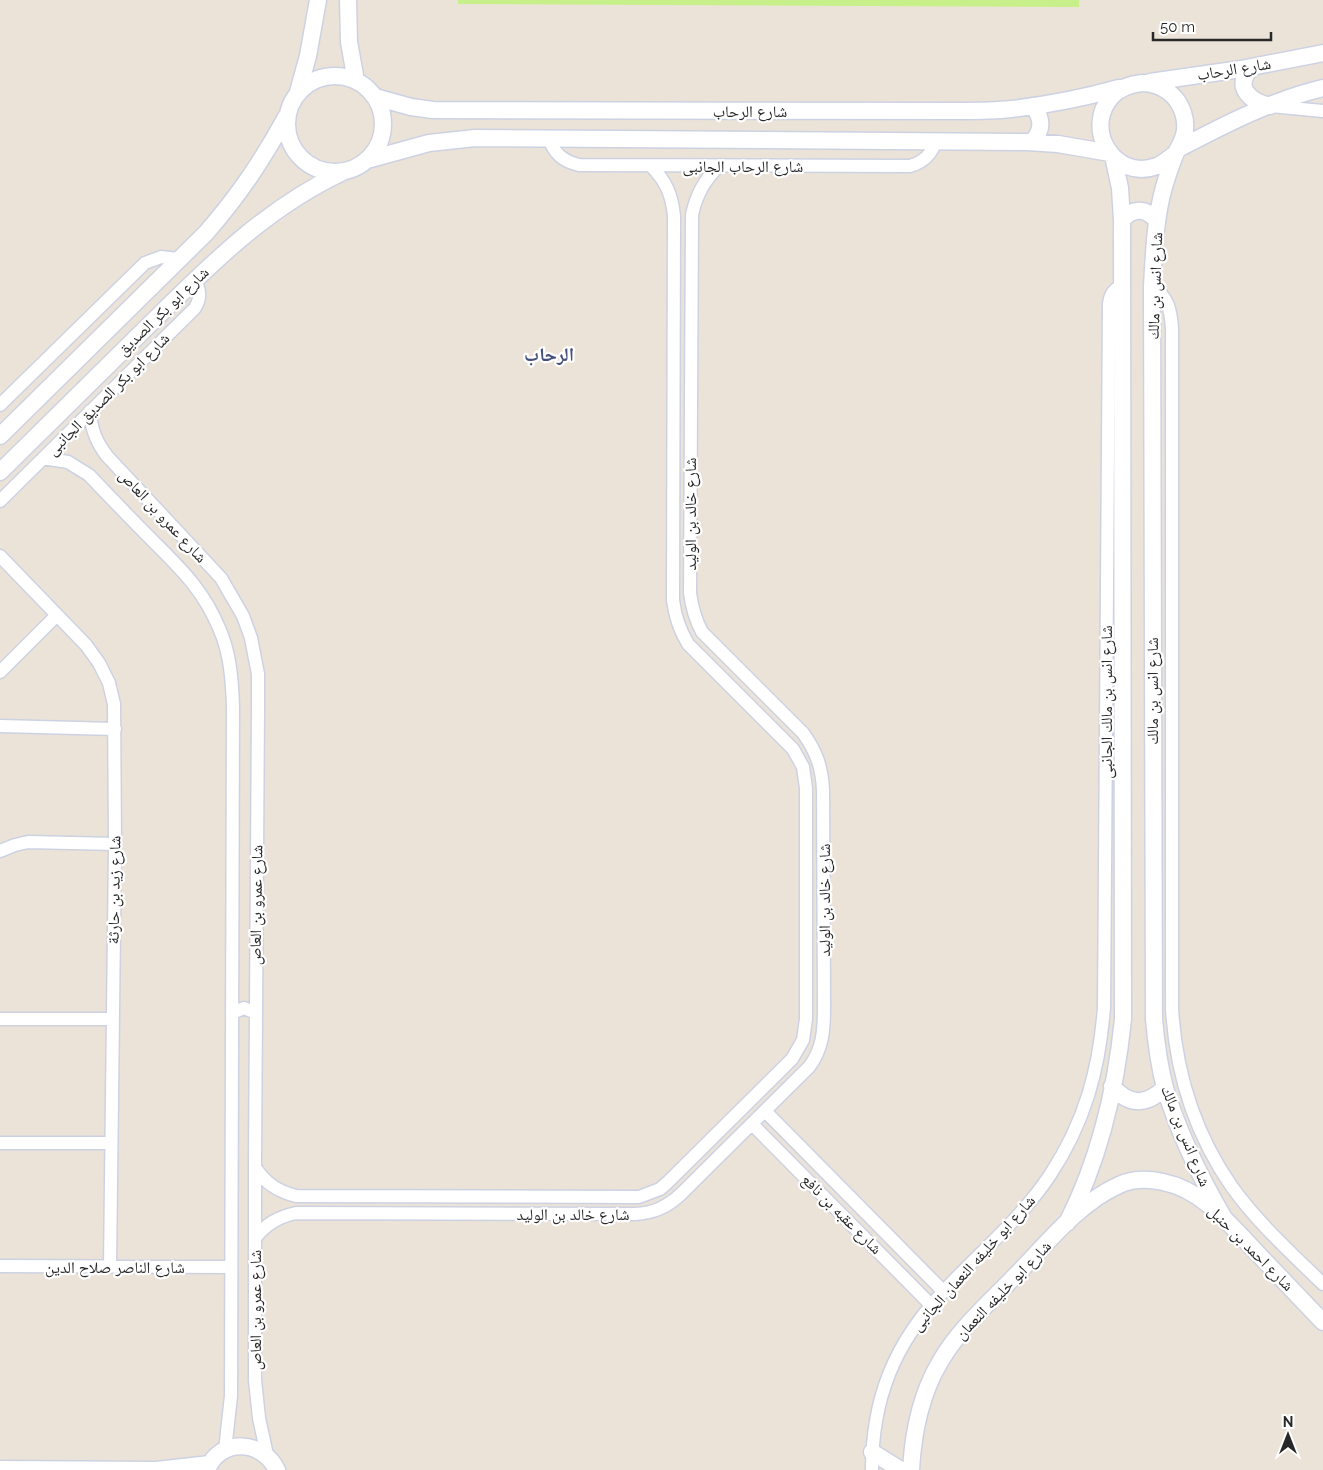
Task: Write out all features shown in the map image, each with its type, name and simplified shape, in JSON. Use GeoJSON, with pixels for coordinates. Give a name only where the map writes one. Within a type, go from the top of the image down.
{"type":"FeatureCollection","features":[{"type":"Feature","properties":{"kind":"street"},"geometry":{"type":"LineString","coordinates":[[298,92],[308,56],[318,0]]}},
{"type":"Feature","properties":{"kind":"street"},"geometry":{"type":"LineString","coordinates":[[348,0],[349,42],[356,81]]}},
{"type":"Feature","properties":{"kind":"street","name":"شارع الرحاب"},"geometry":{"type":"LineString","coordinates":[[1146,83],[1252,67],[1323,53]]}},
{"type":"Feature","properties":{"kind":"street"},"geometry":{"type":"LineString","coordinates":[[1252,67],[1248,70],[1244,81],[1246,92],[1254,101],[1270,106],[1323,111]]}},
{"type":"Feature","properties":{"kind":"street"},"geometry":{"type":"LineString","coordinates":[[344,76],[356,81],[366,87],[375,97],[381,109],[384,123],[382,137],[376,149],[367,160],[356,168],[343,172],[325,172],[308,165],[295,152],[287,135],[286,116],[290,104],[298,92],[319,78],[344,76]]}},
{"type":"Feature","properties":{"kind":"street"},"geometry":{"type":"LineString","coordinates":[[1177,151],[1186,128],[1185,117],[1175,97],[1166,90],[1146,83],[1134,84],[1114,93],[1107,101],[1102,111],[1100,122],[1102,139],[1111,155],[1133,168],[1145,168],[1167,161],[1177,151],[1214,131],[1289,97],[1323,88]]}},
{"type":"Feature","properties":{"kind":"street","name":"شارع الرحاب"},"geometry":{"type":"LineString","coordinates":[[375,97],[412,107],[433,110],[957,111],[1033,106],[1078,99],[1124,87]]}},
{"type":"Feature","properties":{"kind":"street"},"geometry":{"type":"LineString","coordinates":[[1032,142],[1038,136],[1041,128],[1041,120],[1033,106]]}},
{"type":"Feature","properties":{"kind":"street","name":"شارع ابو بكر الصديق"},"geometry":{"type":"LineString","coordinates":[[0,436],[206,233],[242,190],[268,150],[286,116]]}},
{"type":"Feature","properties":{"kind":"street","name":"شارع الرحاب"},"geometry":{"type":"LineString","coordinates":[[367,160],[410,147],[476,138],[1032,142],[1071,146],[1111,155]]}},
{"type":"Feature","properties":{"kind":"street","name":"شارع الرحاب الجانبى"},"geometry":{"type":"LineString","coordinates":[[549,138],[552,148],[559,157],[569,163],[579,165],[651,166],[910,166],[928,157],[936,140]]}},
{"type":"Feature","properties":{"kind":"street","name":"شارع انس بن مالك"},"geometry":{"type":"LineString","coordinates":[[1177,151],[1164,187],[1157,221],[1152,286],[1154,1019],[1157,1051],[1165,1087],[1196,1168],[1224,1218]]}},
{"type":"Feature","properties":{"kind":"street","name":"شارع انس بن مالك"},"geometry":{"type":"LineString","coordinates":[[1067,1223],[1080,1198],[1099,1142],[1120,1050],[1122,1027],[1123,286],[1120,188],[1111,155]]}},
{"type":"Feature","properties":{"kind":"street","name":"شارع خالد بن الوليد"},"geometry":{"type":"LineString","coordinates":[[255,1167],[262,1178],[272,1187],[283,1193],[296,1196],[628,1198],[650,1194],[668,1182],[792,1059],[806,1030],[806,777],[799,757],[688,644],[675,616],[673,202],[661,176],[651,166]]}},
{"type":"Feature","properties":{"kind":"street","name":"شارع خالد بن الوليد"},"geometry":{"type":"LineString","coordinates":[[255,1238],[273,1221],[296,1213],[646,1214],[672,1202],[815,1059],[824,1032],[822,774],[819,759],[812,745],[802,733],[702,632],[692,607],[690,593],[692,215],[695,201],[701,188],[719,166]]}},
{"type":"Feature","properties":{"kind":"street","name":"شارع ابو بكر الصديق"},"geometry":{"type":"LineString","coordinates":[[0,472],[194,280],[244,235],[266,217],[303,192],[343,172]]}},
{"type":"Feature","properties":{"kind":"street"},"geometry":{"type":"LineString","coordinates":[[1122,220],[1126,215],[1140,210],[1147,211],[1157,221]]}},
{"type":"Feature","properties":{"kind":"street"},"geometry":{"type":"LineString","coordinates":[[0,405],[145,263],[161,257],[178,259]]}},
{"type":"Feature","properties":{"kind":"street","name":"شارع ابو بكر الصديق الجانبى"},"geometry":{"type":"LineString","coordinates":[[0,500],[195,308],[200,294],[194,280]]}},
{"type":"Feature","properties":{"kind":"street","name":"شارع انس بن مالك الجانبى"},"geometry":{"type":"LineString","coordinates":[[1079,1122],[1097,1067],[1104,1008],[1109,304],[1113,292],[1117,287],[1123,286]]}},
{"type":"Feature","properties":{"kind":"street"},"geometry":{"type":"LineString","coordinates":[[1152,286],[1160,291],[1167,301],[1172,328],[1172,1009],[1178,1064],[1194,1116],[1218,1166],[1251,1210],[1323,1284]]}},
{"type":"Feature","properties":{"kind":"street"},"geometry":{"type":"LineString","coordinates":[[674,382],[691,382]]}},
{"type":"Feature","properties":{"kind":"street","name":"شارع عمرو بن العاص"},"geometry":{"type":"LineString","coordinates":[[90,411],[91,423],[99,446],[221,578],[243,616],[256,660],[258,706],[255,1380],[259,1418],[267,1455]]}},
{"type":"Feature","properties":{"kind":"street","name":"شارع عمرو بن العاص"},"geometry":{"type":"LineString","coordinates":[[43,458],[68,462],[89,475],[194,584],[209,605],[220,629],[228,654],[233,706],[231,1396],[224,1450]]}},
{"type":"Feature","properties":{"kind":"street","name":"شارع زيد بن حارثة"},"geometry":{"type":"LineString","coordinates":[[0,556],[86,645],[99,663],[109,683],[114,704],[115,844],[110,1267]]}},
{"type":"Feature","properties":{"kind":"street"},"geometry":{"type":"LineString","coordinates":[[0,672],[58,615]]}},
{"type":"Feature","properties":{"kind":"street"},"geometry":{"type":"LineString","coordinates":[[766,722],[780,710]]}},
{"type":"Feature","properties":{"kind":"street"},"geometry":{"type":"LineString","coordinates":[[0,726],[115,729]]}},
{"type":"Feature","properties":{"kind":"street"},"geometry":{"type":"LineString","coordinates":[[0,851],[28,842],[115,844]]}},
{"type":"Feature","properties":{"kind":"street"},"geometry":{"type":"LineString","coordinates":[[806,919],[824,920]]}},
{"type":"Feature","properties":{"kind":"street"},"geometry":{"type":"LineString","coordinates":[[232,981],[237,985],[244,986],[256,981]]}},
{"type":"Feature","properties":{"kind":"street"},"geometry":{"type":"LineString","coordinates":[[232,1012],[244,1008],[256,1012]]}},
{"type":"Feature","properties":{"kind":"street"},"geometry":{"type":"LineString","coordinates":[[0,1019],[113,1019]]}},
{"type":"Feature","properties":{"kind":"street"},"geometry":{"type":"LineString","coordinates":[[1112,1086],[1119,1094],[1128,1099],[1138,1101],[1149,1100],[1158,1095],[1165,1087]]}},
{"type":"Feature","properties":{"kind":"street","name":"شارع عقبه بن نافع"},"geometry":{"type":"LineString","coordinates":[[765,1111],[943,1291]]}},
{"type":"Feature","properties":{"kind":"street","name":"شارع ابو خليفه النعمان الجانبى"},"geometry":{"type":"LineString","coordinates":[[872,1470],[874,1426],[878,1410],[890,1372],[907,1337],[943,1291],[1004,1231],[1032,1200],[1050,1176],[1079,1122]]}},
{"type":"Feature","properties":{"kind":"street","name":"شارع عقبه بن نافع"},"geometry":{"type":"LineString","coordinates":[[752,1124],[931,1305]]}},
{"type":"Feature","properties":{"kind":"street"},"geometry":{"type":"LineString","coordinates":[[0,1142],[111,1143]]}},
{"type":"Feature","properties":{"kind":"street","name":"شارع ابو خليفه النعمان"},"geometry":{"type":"LineString","coordinates":[[911,1470],[917,1423],[926,1391],[939,1362],[957,1335],[1067,1223],[1101,1196],[1120,1185],[1141,1180]]}},
{"type":"Feature","properties":{"kind":"street","name":"شارع احمد بن حنبل"},"geometry":{"type":"LineString","coordinates":[[1141,1180],[1164,1182],[1186,1190],[1206,1202],[1224,1218],[1323,1322]]}},
{"type":"Feature","properties":{"kind":"street","name":"شارع الناصر صلاح الدين"},"geometry":{"type":"LineString","coordinates":[[0,1266],[231,1267]]}},
{"type":"Feature","properties":{"kind":"street"},"geometry":{"type":"LineString","coordinates":[[0,1469],[156,1470],[208,1467],[216,1456],[224,1450],[235,1446],[246,1446],[257,1449],[267,1455],[277,1470]]}},
{"type":"Feature","properties":{"kind":"street"},"geometry":{"type":"LineString","coordinates":[[872,1452],[901,1470]]}},
{"type":"Feature","properties":{"kind":"green space"},"geometry":{"type":"Polygon","coordinates":[[[458,0],[1079,0],[1079,7],[458,4],[458,0]]]}},
{"type":"Feature","properties":{"kind":"district","name":"الرحاب"},"geometry":{"type":"Point","coordinates":[549,354]}}]}
